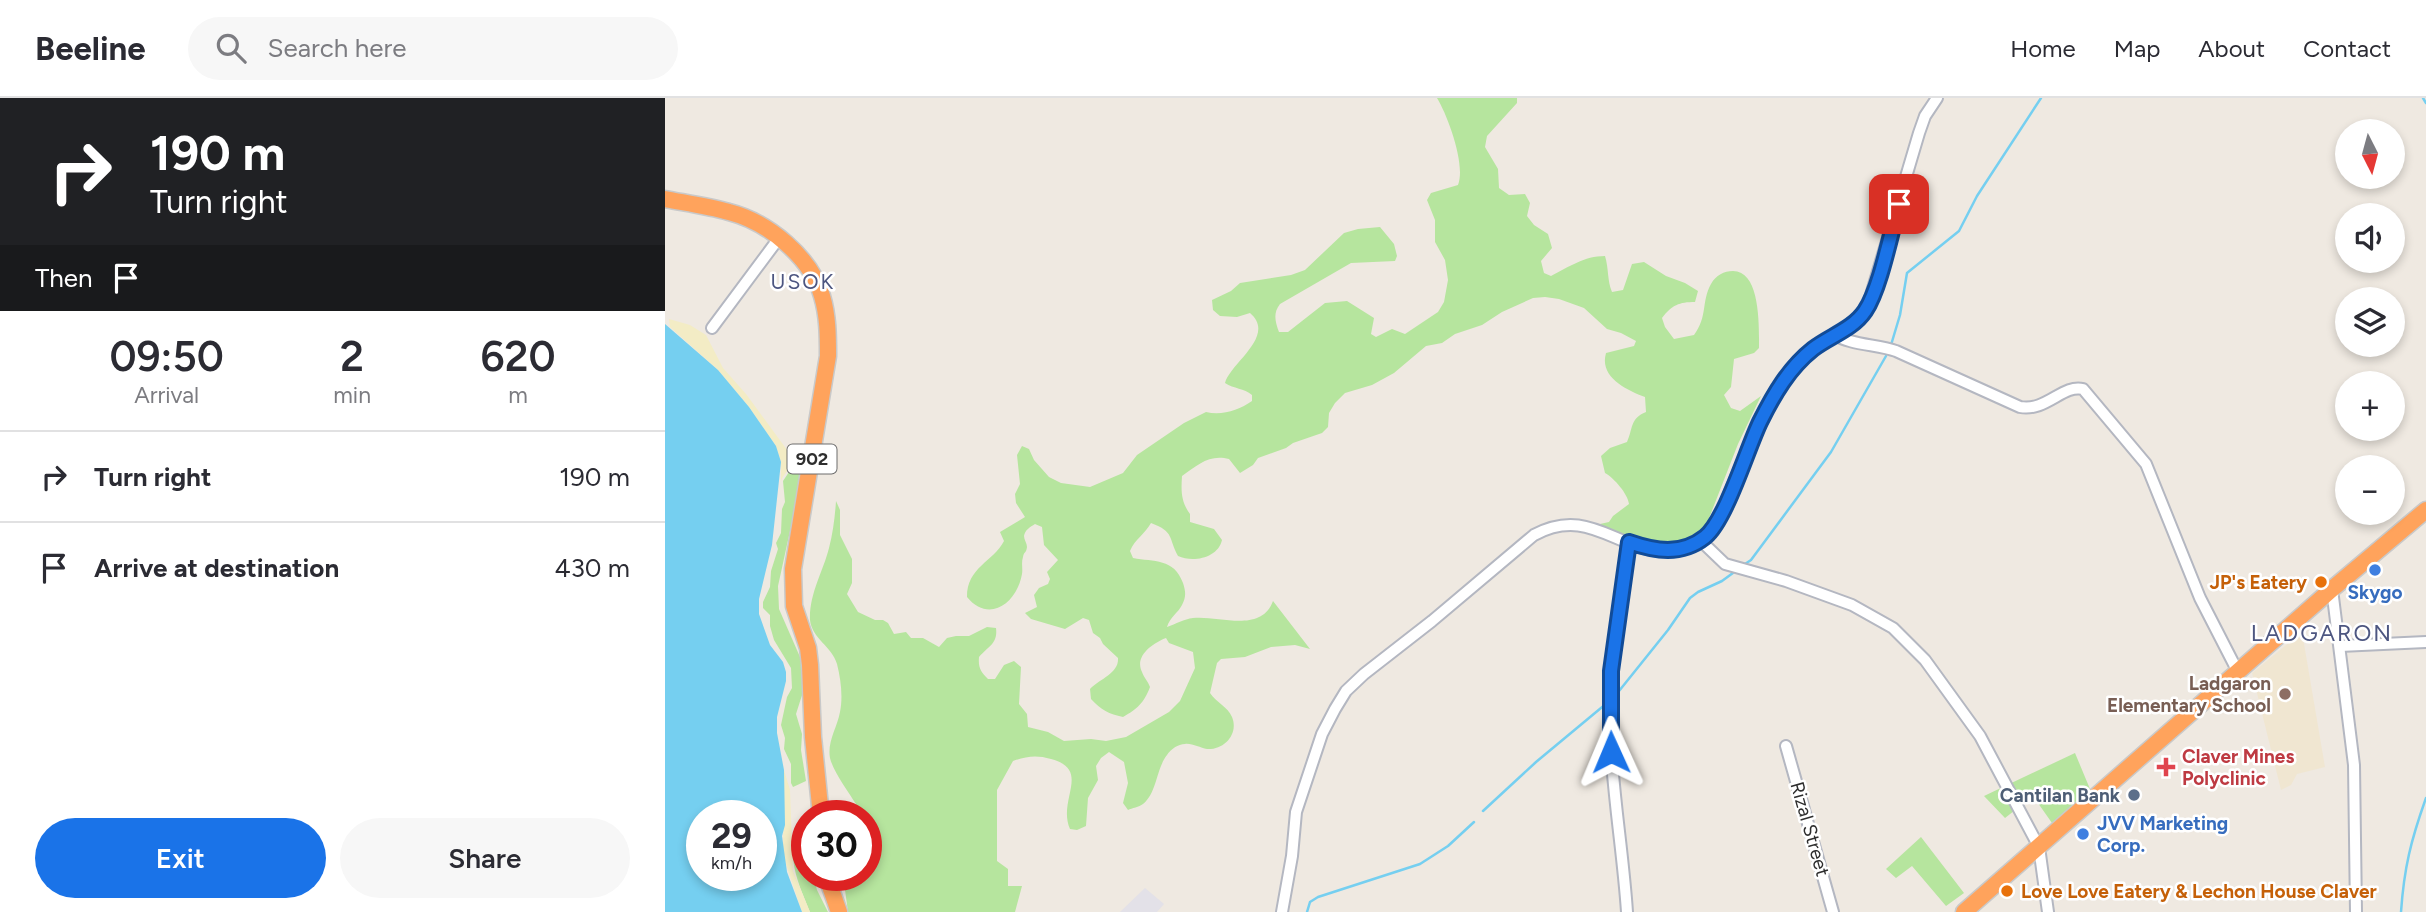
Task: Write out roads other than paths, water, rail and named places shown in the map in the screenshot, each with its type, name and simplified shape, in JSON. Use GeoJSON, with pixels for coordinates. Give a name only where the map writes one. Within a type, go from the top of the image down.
{"type":"FeatureCollection","features":[{"type":"Feature","properties":{"kind":"highway","name":"902"},"geometry":{"type":"LineString","coordinates":[[665,199],[730,212],[755,222],[779,238],[810,270],[822,294],[827,321],[826,378],[792,588],[794,606],[808,648],[819,800]]}},
{"type":"Feature","properties":{"kind":"highway"},"geometry":{"type":"LineString","coordinates":[[1964,912],[2332,589],[2426,510]]}},
{"type":"Feature","properties":{"kind":"highway"},"geometry":{"type":"LineString","coordinates":[[832,891],[839,912]]}},
{"type":"Feature","properties":{"kind":"street"},"geometry":{"type":"LineString","coordinates":[[1282,912],[1299,802],[1322,734],[1346,691],[1388,653],[1432,621],[1534,535],[1555,525],[1578,523],[1646,548],[1673,551],[1687,548],[1714,527],[1759,424],[1788,373],[1814,348],[1855,322],[1868,305],[1919,133],[1925,116],[1937,98]]}},
{"type":"Feature","properties":{"kind":"street"},"geometry":{"type":"LineString","coordinates":[[712,328],[779,238]]}},
{"type":"Feature","properties":{"kind":"street"},"geometry":{"type":"LineString","coordinates":[[1836,335],[1844,340],[1874,344],[1896,351],[2020,407],[2036,407],[2068,390],[2076,387],[2083,389],[2146,464],[2200,598],[2238,672]]}},
{"type":"Feature","properties":{"kind":"street"},"geometry":{"type":"LineString","coordinates":[[1700,540],[1725,564],[1786,581],[1840,601],[1893,628],[1925,660],[1980,736],[2039,847],[2048,912]]}},
{"type":"Feature","properties":{"kind":"street"},"geometry":{"type":"LineString","coordinates":[[1627,912],[1612,775],[1610,728],[1611,671],[1629,542]]}},
{"type":"Feature","properties":{"kind":"street"},"geometry":{"type":"LineString","coordinates":[[2332,589],[2354,765],[2356,912]]}},
{"type":"Feature","properties":{"kind":"street"},"geometry":{"type":"LineString","coordinates":[[2340,646],[2426,642]]}},
{"type":"Feature","properties":{"kind":"street","name":"Rizal Street"},"geometry":{"type":"LineString","coordinates":[[1786,746],[1833,912]]}},
{"type":"Feature","properties":{"kind":"water"},"geometry":{"type":"Polygon","coordinates":[[[665,324],[718,370],[749,407],[776,446],[781,462],[772,545],[759,599],[759,614],[770,645],[783,662],[786,672],[777,717],[784,770],[785,825],[782,836],[791,891],[794,891],[802,912],[665,912],[665,324]]]}},
{"type":"Feature","properties":{"kind":"waterway"},"geometry":{"type":"LineString","coordinates":[[1891,345],[1900,315],[1907,273],[1959,231],[1977,196],[2041,98]]}},
{"type":"Feature","properties":{"kind":"waterway"},"geometry":{"type":"LineString","coordinates":[[2423,98],[2426,103]]}},
{"type":"Feature","properties":{"kind":"waterway"},"geometry":{"type":"LineString","coordinates":[[1742,566],[1751,560],[1831,452],[1886,356]]}},
{"type":"Feature","properties":{"kind":"waterway"},"geometry":{"type":"LineString","coordinates":[[1615,696],[1690,598],[1737,570]]}},
{"type":"Feature","properties":{"kind":"waterway"},"geometry":{"type":"LineString","coordinates":[[1483,811],[1536,762],[1607,703]]}},
{"type":"Feature","properties":{"kind":"waterway"},"geometry":{"type":"LineString","coordinates":[[2401,912],[2409,854],[2426,798]]}},
{"type":"Feature","properties":{"kind":"waterway"},"geometry":{"type":"LineString","coordinates":[[1307,912],[1310,902],[1318,897],[1420,864],[1448,846],[1474,822]]}},
{"type":"Feature","properties":{"kind":"place","name":"Skygo"},"geometry":{"type":"Point","coordinates":[2375,570]}},
{"type":"Feature","properties":{"kind":"place","name":"JP's Eatery"},"geometry":{"type":"Point","coordinates":[2321,582]}},
{"type":"Feature","properties":{"kind":"place","name":"Ladgaron Elementary School"},"geometry":{"type":"Point","coordinates":[2285,694]}},
{"type":"Feature","properties":{"kind":"place","name":"Claver Mines Polyclinic"},"geometry":{"type":"Point","coordinates":[2166,767]}},
{"type":"Feature","properties":{"kind":"place","name":"Cantilan Bank"},"geometry":{"type":"Point","coordinates":[2134,795]}},
{"type":"Feature","properties":{"kind":"place","name":"JVV Marketing Corp."},"geometry":{"type":"Point","coordinates":[2083,834]}},
{"type":"Feature","properties":{"kind":"place","name":"Love Love Eatery & Lechon House Claver"},"geometry":{"type":"Point","coordinates":[2007,891]}},
{"type":"Feature","properties":{"kind":"district","name":"USOK"},"geometry":{"type":"Point","coordinates":[803,281]}},
{"type":"Feature","properties":{"kind":"district","name":"LADGARON"},"geometry":{"type":"Point","coordinates":[2322,633]}}]}
